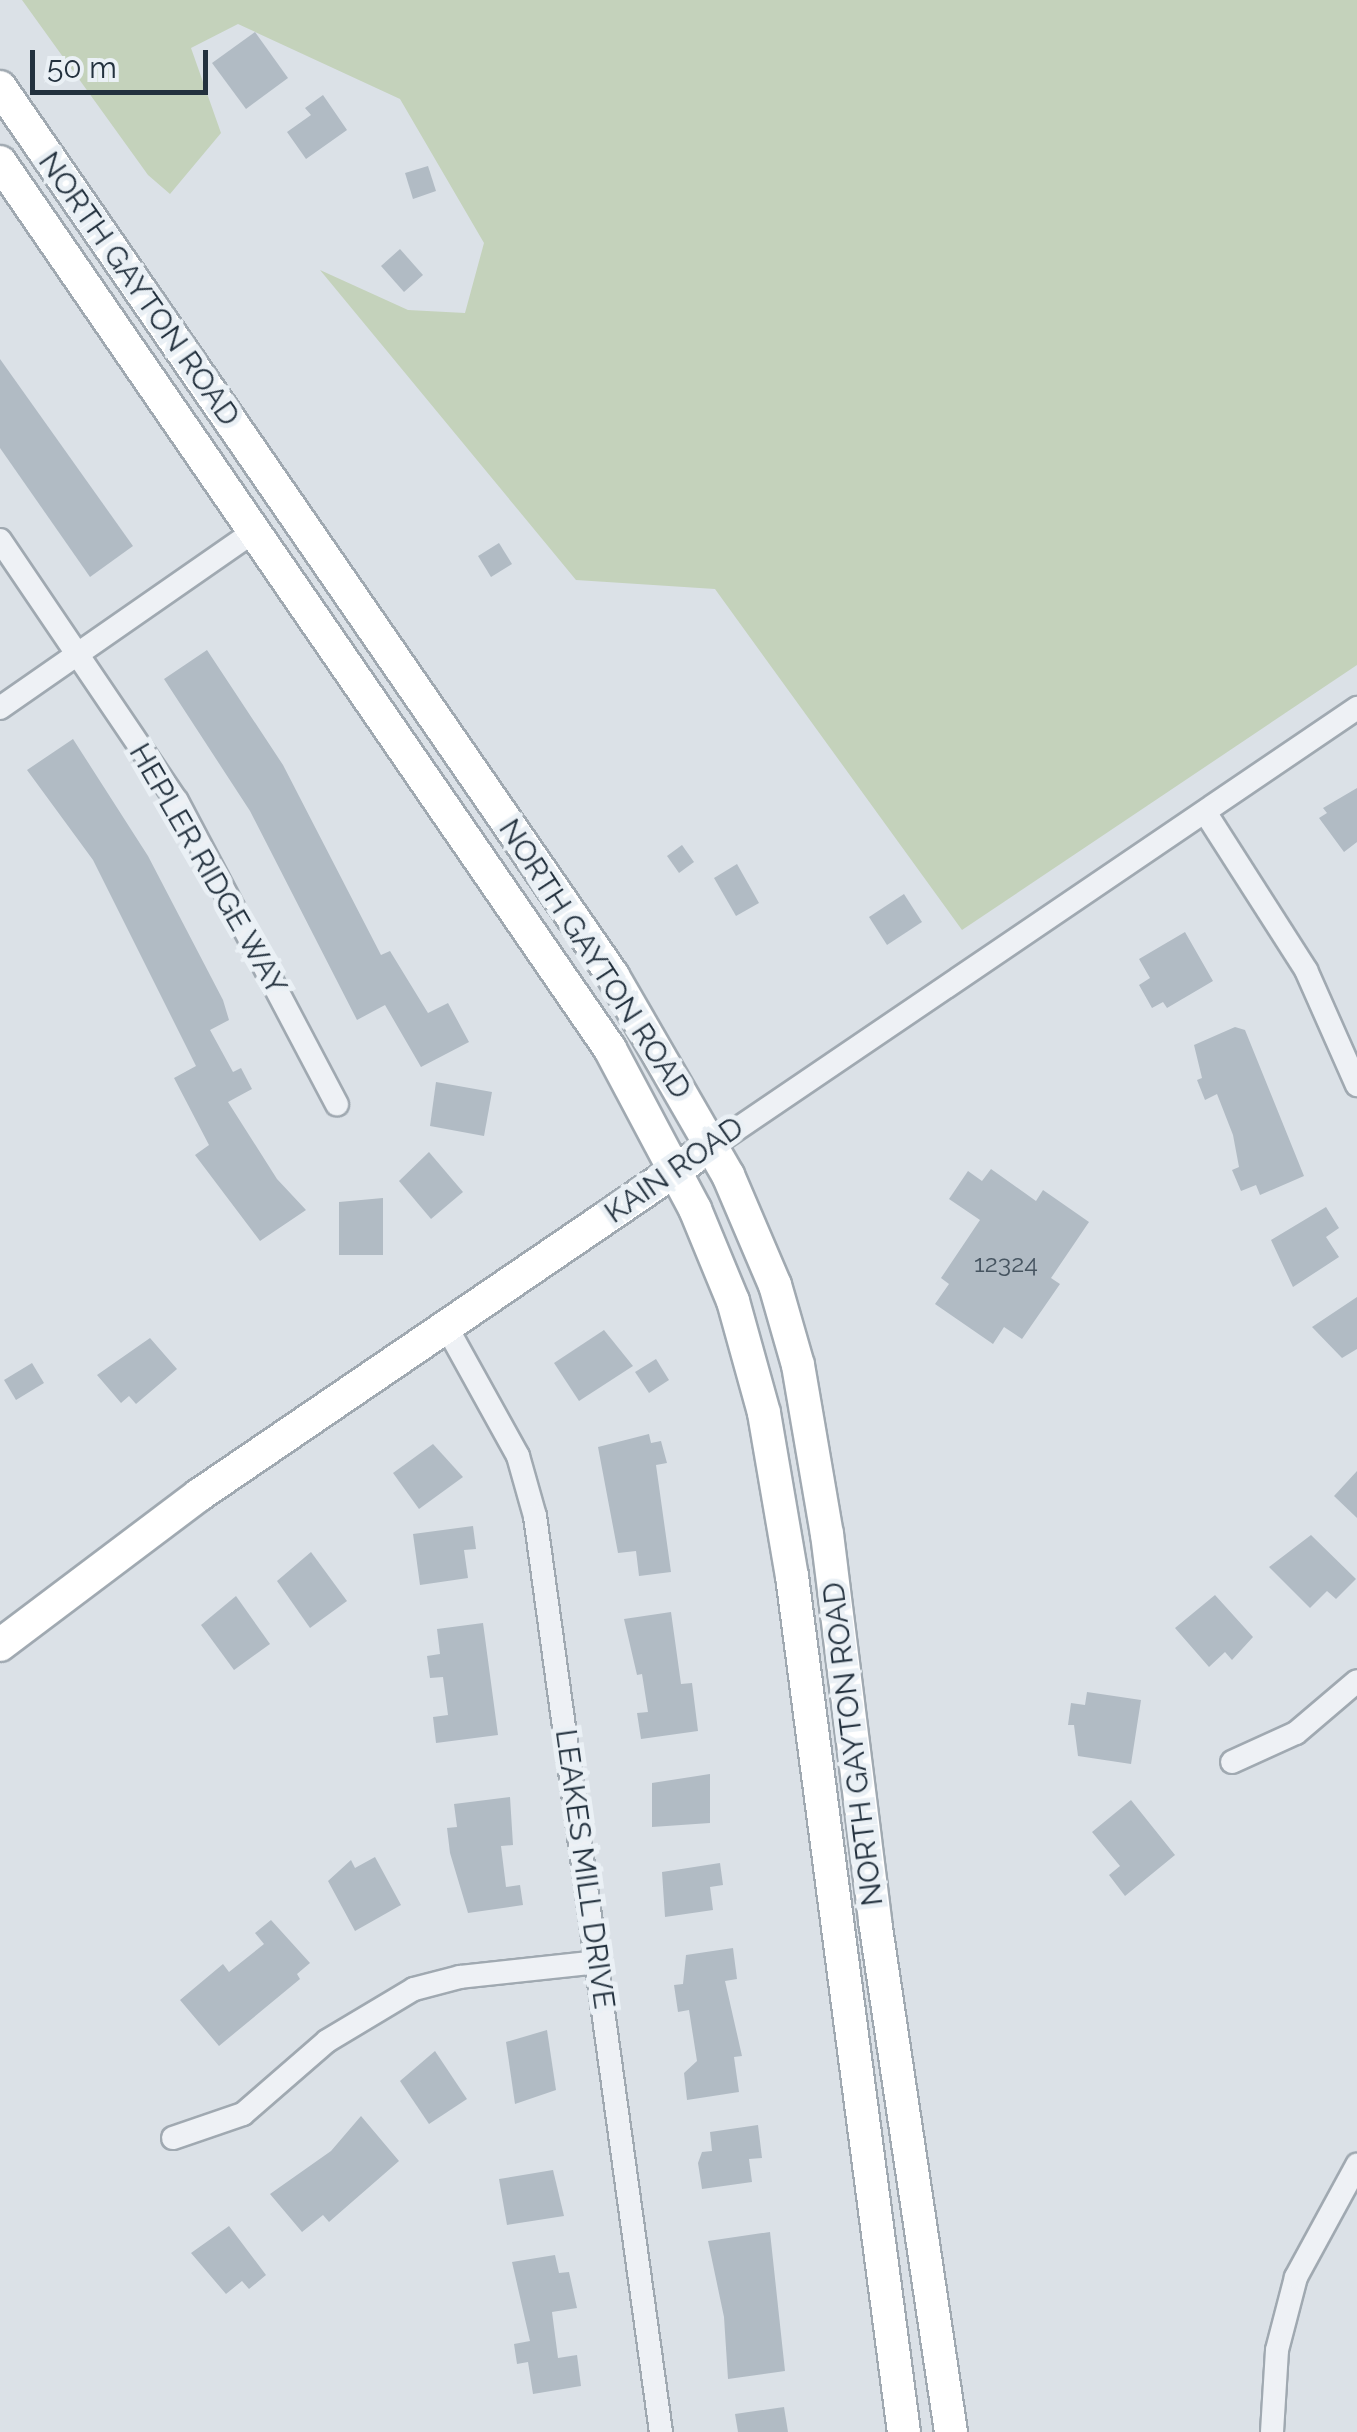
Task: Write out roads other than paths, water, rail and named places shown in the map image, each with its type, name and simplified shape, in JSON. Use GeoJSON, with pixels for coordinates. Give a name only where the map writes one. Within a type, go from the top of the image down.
{"type":"FeatureCollection","features":[{"type":"Feature","properties":{"kind":"main road","name":"NORTH GAYTON ROAD"},"geometry":{"type":"LineString","coordinates":[[0,88],[613,976],[712,1146],[775,1285],[814,1450],[951,2432]]}},
{"type":"Feature","properties":{"kind":"main road","name":"NORTH GAYTON ROAD"},"geometry":{"type":"LineString","coordinates":[[0,162],[610,1049],[676,1170],[732,1300],[764,1412],[792,1576],[904,2432]]}},
{"type":"Feature","properties":{"kind":"main road","name":"KAIN ROAD"},"geometry":{"type":"LineString","coordinates":[[0,1644],[184,1506],[712,1146]]}},
{"type":"Feature","properties":{"kind":"street"},"geometry":{"type":"LineString","coordinates":[[0,708],[254,531]]}},
{"type":"Feature","properties":{"kind":"street","name":"HEPLER RIDGE WAY"},"geometry":{"type":"LineString","coordinates":[[0,540],[177,801],[338,1104]]}},
{"type":"Feature","properties":{"kind":"street","name":"KAIN ROAD"},"geometry":{"type":"LineString","coordinates":[[712,1146],[1357,708]]}},
{"type":"Feature","properties":{"kind":"street"},"geometry":{"type":"LineString","coordinates":[[1205,812],[1306,970],[1357,1085]]}},
{"type":"Feature","properties":{"kind":"street","name":"LEAKES MILL DRIVE"},"geometry":{"type":"LineString","coordinates":[[446,1326],[504,1424],[535,1516],[661,2432]]}},
{"type":"Feature","properties":{"kind":"street"},"geometry":{"type":"LineString","coordinates":[[1232,1762],[1296,1733],[1357,1681]]}},
{"type":"Feature","properties":{"kind":"street"},"geometry":{"type":"LineString","coordinates":[[174,2138],[243,2114],[327,2041],[414,1989],[460,1977],[598,1962]]}},
{"type":"Feature","properties":{"kind":"street"},"geometry":{"type":"LineString","coordinates":[[1272,2432],[1276,2350],[1296,2277],[1357,2165]]}}]}
